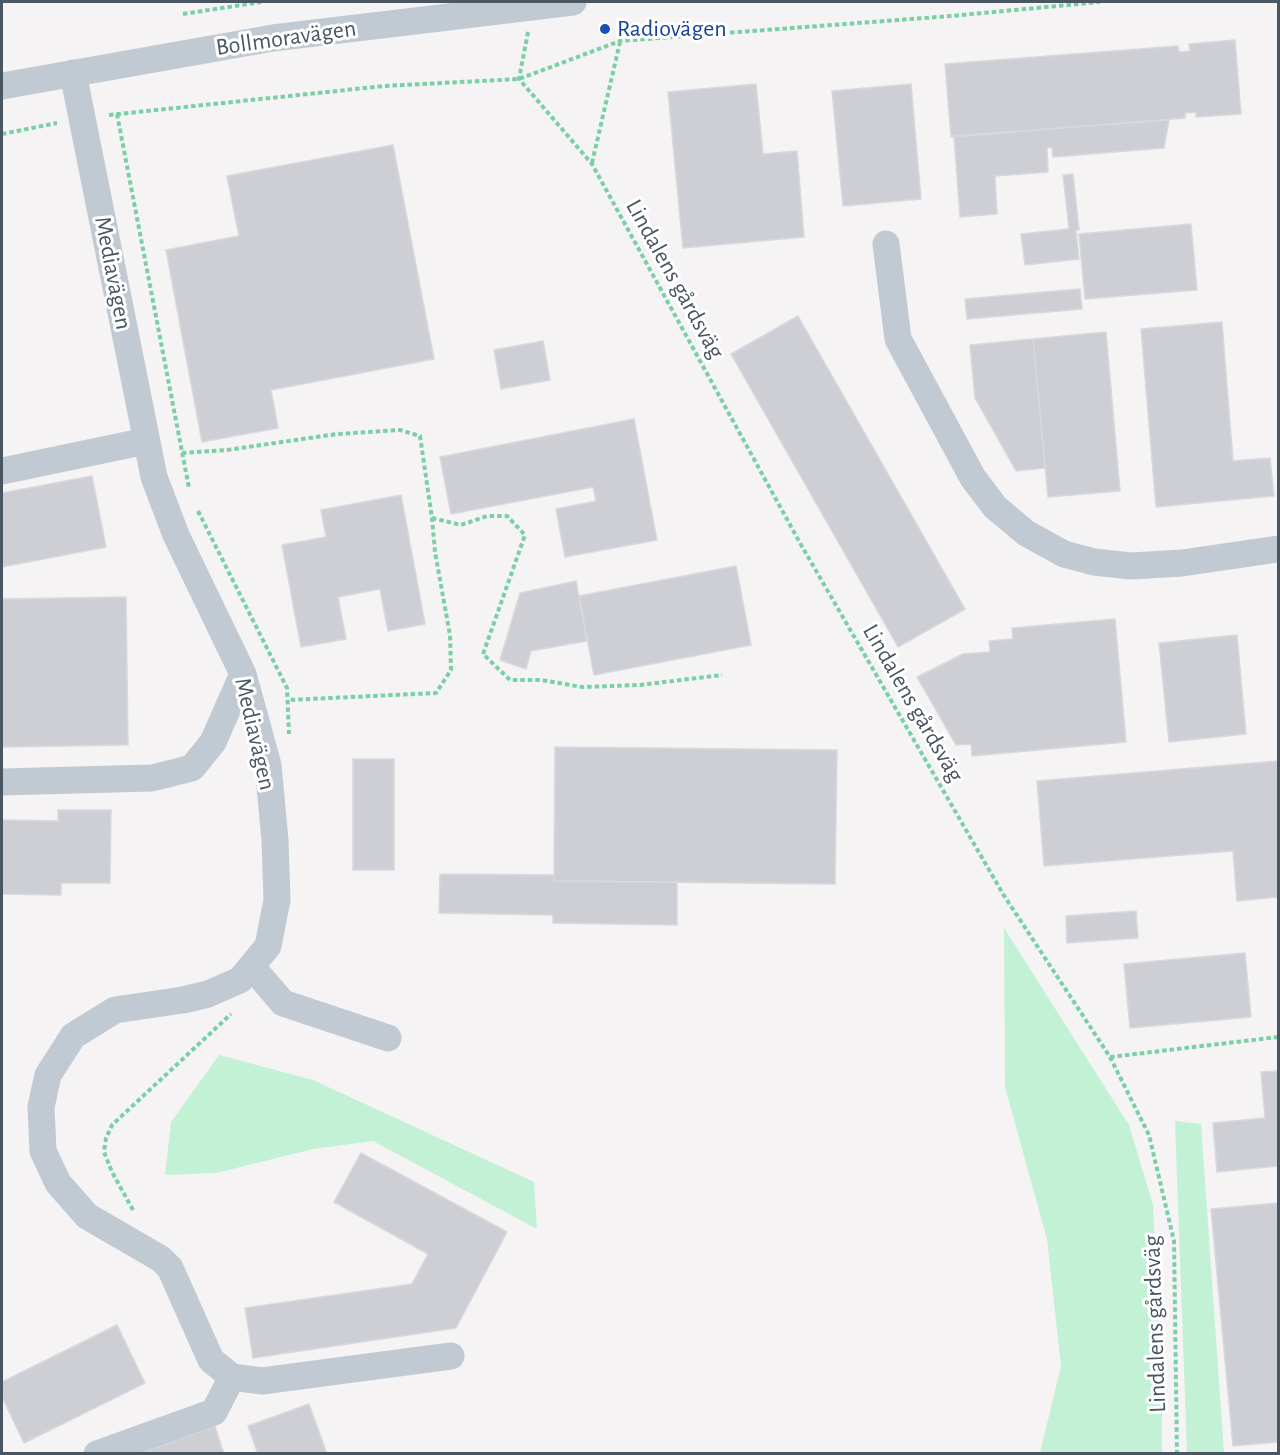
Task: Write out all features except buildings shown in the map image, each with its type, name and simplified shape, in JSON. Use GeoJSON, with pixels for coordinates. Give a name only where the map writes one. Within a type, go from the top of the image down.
{"type":"FeatureCollection","features":[{"type":"Feature","properties":{"kind":"street","name":"Bollmoravägen"},"geometry":{"type":"LineString","coordinates":[[2,86],[273,38],[573,2]]}},
{"type":"Feature","properties":{"kind":"street","name":"Mediavägen"},"geometry":{"type":"LineString","coordinates":[[73,73],[154,477],[176,535],[243,674],[268,765],[277,900],[268,946],[240,980],[208,994],[115,1010],[74,1036],[48,1075],[41,1107],[43,1150],[58,1183],[87,1216],[161,1259],[170,1268],[211,1360],[232,1377]]}},
{"type":"Feature","properties":{"kind":"street"},"geometry":{"type":"LineString","coordinates":[[886,244],[897,339],[973,478],[995,507],[1026,533],[1064,554],[1094,562],[1131,566],[1182,562],[1278,549]]}},
{"type":"Feature","properties":{"kind":"street"},"geometry":{"type":"LineString","coordinates":[[2,471],[146,441]]}},
{"type":"Feature","properties":{"kind":"street"},"geometry":{"type":"LineString","coordinates":[[2,782],[152,778],[192,768],[213,742],[243,674]]}},
{"type":"Feature","properties":{"kind":"street"},"geometry":{"type":"LineString","coordinates":[[252,967],[284,1002],[388,1038]]}},
{"type":"Feature","properties":{"kind":"street"},"geometry":{"type":"LineString","coordinates":[[97,1454],[214,1412],[232,1377],[262,1381],[451,1356]]}},
{"type":"Feature","properties":{"kind":"path"},"geometry":{"type":"LineString","coordinates":[[183,14],[261,2]]}},
{"type":"Feature","properties":{"kind":"path"},"geometry":{"type":"LineString","coordinates":[[2,134],[82,119],[384,86],[519,79],[620,41],[951,16],[1100,2]]}},
{"type":"Feature","properties":{"kind":"path"},"geometry":{"type":"LineString","coordinates":[[519,79],[534,5]]}},
{"type":"Feature","properties":{"kind":"path"},"geometry":{"type":"LineString","coordinates":[[592,164],[620,41]]}},
{"type":"Feature","properties":{"kind":"path","name":"Lindalens gårdsväg"},"geometry":{"type":"LineString","coordinates":[[519,79],[592,164],[800,543],[1003,894],[1110,1057],[1149,1135],[1174,1241],[1177,1454]]}},
{"type":"Feature","properties":{"kind":"path"},"geometry":{"type":"LineString","coordinates":[[182,453],[227,450],[336,434],[400,430],[420,436],[435,552],[450,635],[451,669],[436,693],[288,700]]}},
{"type":"Feature","properties":{"kind":"path"},"geometry":{"type":"LineString","coordinates":[[432,518],[461,525],[487,516],[507,516],[525,535],[483,654],[510,680],[541,680],[582,687],[640,685],[723,675]]}},
{"type":"Feature","properties":{"kind":"path"},"geometry":{"type":"LineString","coordinates":[[1110,1057],[1278,1037]]}},
{"type":"Feature","properties":{"kind":"green space"},"geometry":{"type":"Polygon","coordinates":[[[1004,928],[1129,1125],[1153,1205],[1162,1397],[1162,1453],[1040,1453],[1061,1366],[1047,1239],[1005,1087],[1004,928]]]}},
{"type":"Feature","properties":{"kind":"green space"},"geometry":{"type":"Polygon","coordinates":[[[219,1055],[313,1080],[534,1182],[537,1229],[373,1141],[313,1149],[216,1173],[165,1175],[171,1122],[219,1055]]]}},
{"type":"Feature","properties":{"kind":"green space"},"geometry":{"type":"Polygon","coordinates":[[[1175,1121],[1201,1124],[1224,1453],[1187,1453],[1175,1121]]]}},
{"type":"Feature","properties":{"kind":"place","name":"Radiovägen"},"geometry":{"type":"Point","coordinates":[605,29]}}]}
